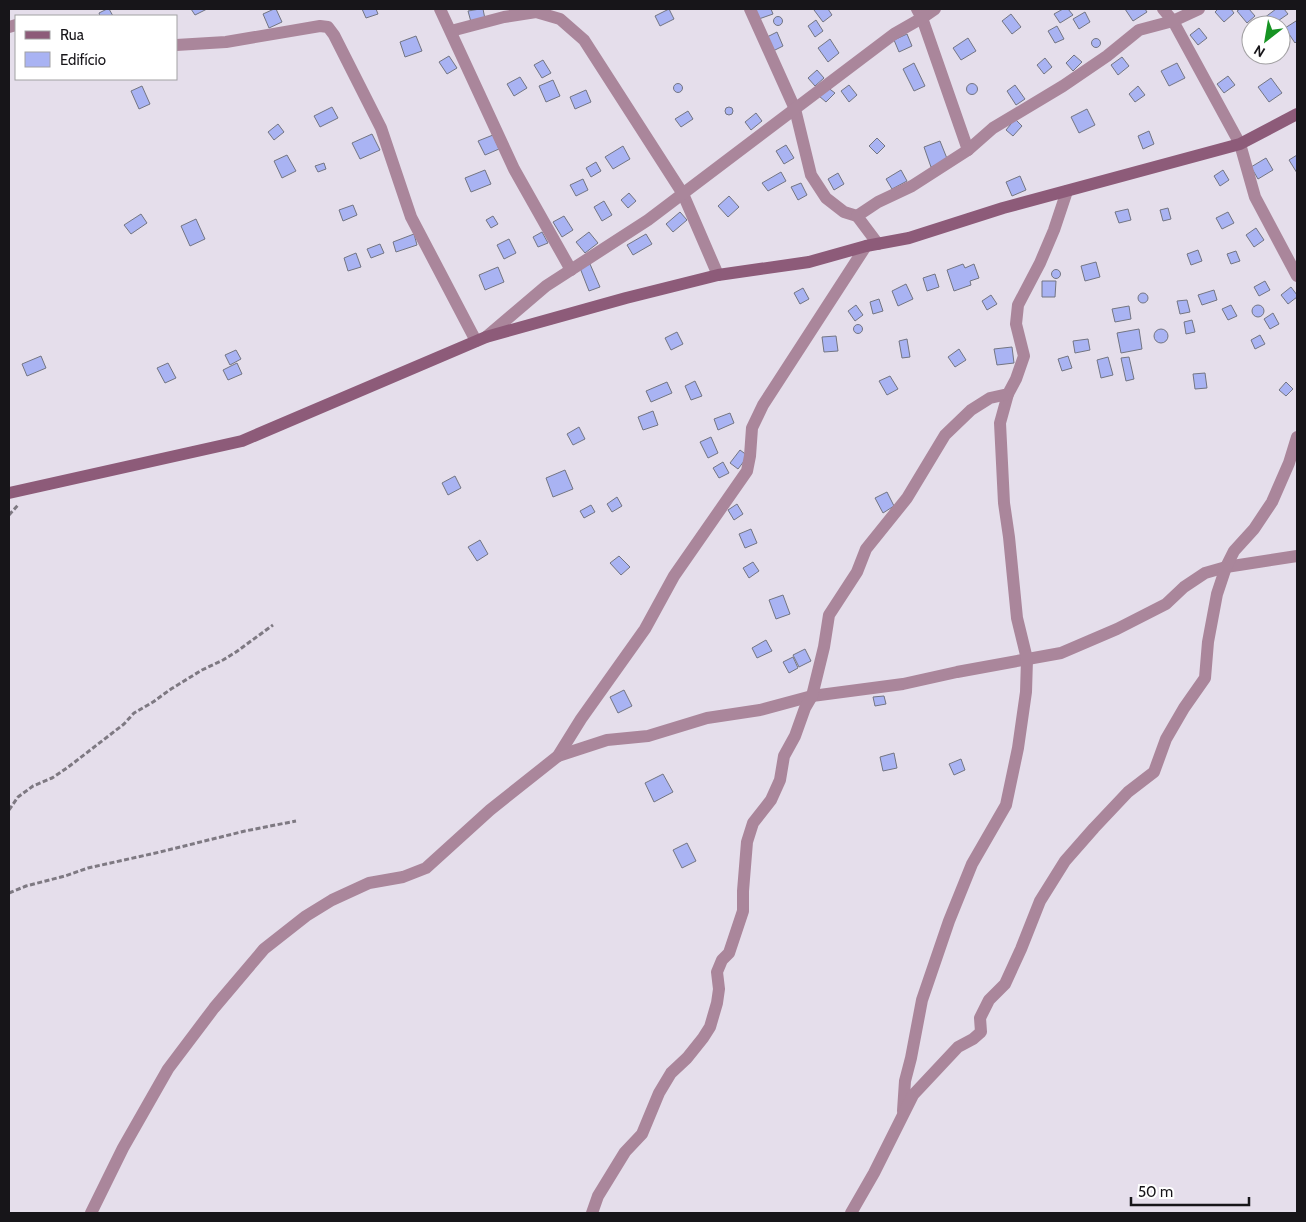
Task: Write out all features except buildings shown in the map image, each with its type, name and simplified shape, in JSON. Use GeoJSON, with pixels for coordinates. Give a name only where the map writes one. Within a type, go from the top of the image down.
{"type":"FeatureCollection","features":[{"type":"Feature","properties":{"kind":"street"},"geometry":{"type":"LineString","coordinates":[[440,9],[514,169],[571,270]]}},
{"type":"Feature","properties":{"kind":"street"},"geometry":{"type":"LineString","coordinates":[[750,9],[795,109],[811,175],[826,198],[844,212],[857,216],[872,245]]}},
{"type":"Feature","properties":{"kind":"street"},"geometry":{"type":"LineString","coordinates":[[481,339],[546,286],[648,220],[920,13],[935,9]]}},
{"type":"Feature","properties":{"kind":"street"},"geometry":{"type":"LineString","coordinates":[[1163,9],[1173,21],[1240,144],[1256,197],[1297,276]]}},
{"type":"Feature","properties":{"kind":"street"},"geometry":{"type":"LineString","coordinates":[[857,216],[878,202],[912,186],[968,150],[993,128],[1063,86],[1107,56],[1139,30],[1173,21],[1199,9]]}},
{"type":"Feature","properties":{"kind":"street"},"geometry":{"type":"LineString","coordinates":[[451,31],[504,17],[536,12],[560,19],[584,40],[683,194],[718,275]]}},
{"type":"Feature","properties":{"kind":"street"},"geometry":{"type":"LineString","coordinates":[[920,13],[968,150]]}},
{"type":"Feature","properties":{"kind":"street"},"geometry":{"type":"LineString","coordinates":[[178,46],[226,42],[320,26],[328,28],[334,35],[380,128],[411,217],[481,339]]}},
{"type":"Feature","properties":{"kind":"street"},"geometry":{"type":"LineString","coordinates":[[9,493],[242,441],[481,339],[626,298],[718,275],[809,262],[872,245],[909,238],[1003,208],[1240,144],[1297,114]]}},
{"type":"Feature","properties":{"kind":"street"},"geometry":{"type":"LineString","coordinates":[[902,1119],[905,1081],[922,1000],[972,864],[1006,806],[1018,748],[1026,692],[1027,659],[1017,618],[1004,503],[1000,423],[1008,394],[1024,356],[1016,324],[1018,305],[1040,263],[1054,230],[1067,191]]}},
{"type":"Feature","properties":{"kind":"street"},"geometry":{"type":"LineString","coordinates":[[91,1213],[124,1148],[168,1069],[214,1008],[264,950],[306,916],[332,900],[369,883],[403,877],[426,868],[490,810],[558,756],[581,719],[645,629],[674,576],[746,471],[750,456],[752,428],[763,405],[872,245]]}},
{"type":"Feature","properties":{"kind":"street"},"geometry":{"type":"LineString","coordinates":[[592,1213],[598,1196],[625,1152],[642,1134],[659,1092],[671,1073],[687,1058],[710,1027],[719,989],[717,972],[722,960],[729,953],[744,912],[743,891],[747,842],[753,823],[771,800],[780,780],[784,756],[795,736],[805,708],[812,696],[824,647],[829,615],[857,572],[866,549],[907,498],[945,436],[971,410],[990,398],[1008,394]]}},
{"type":"Feature","properties":{"kind":"street"},"geometry":{"type":"LineString","coordinates":[[851,1213],[914,1095],[958,1047],[981,1032],[980,1018],[989,1000],[1004,984],[1021,949],[1040,901],[1065,861],[1128,792],[1154,772],[1166,739],[1184,708],[1205,678],[1208,642],[1216,594],[1226,568],[1234,551],[1254,529],[1272,502],[1289,463],[1297,437]]}},
{"type":"Feature","properties":{"kind":"street"},"geometry":{"type":"LineString","coordinates":[[558,756],[608,740],[648,736],[707,718],[760,710],[812,696],[904,684],[1061,653],[1117,629],[1166,604],[1184,587],[1205,573],[1297,556]]}},
{"type":"Feature","properties":{"kind":"path"},"geometry":{"type":"LineString","coordinates":[[9,810],[18,797],[33,786],[52,778],[66,768],[124,724],[134,713],[202,670],[236,652],[273,625]]}},
{"type":"Feature","properties":{"kind":"path"},"geometry":{"type":"LineString","coordinates":[[9,894],[26,886],[88,868],[246,831],[296,822]]}}]}
